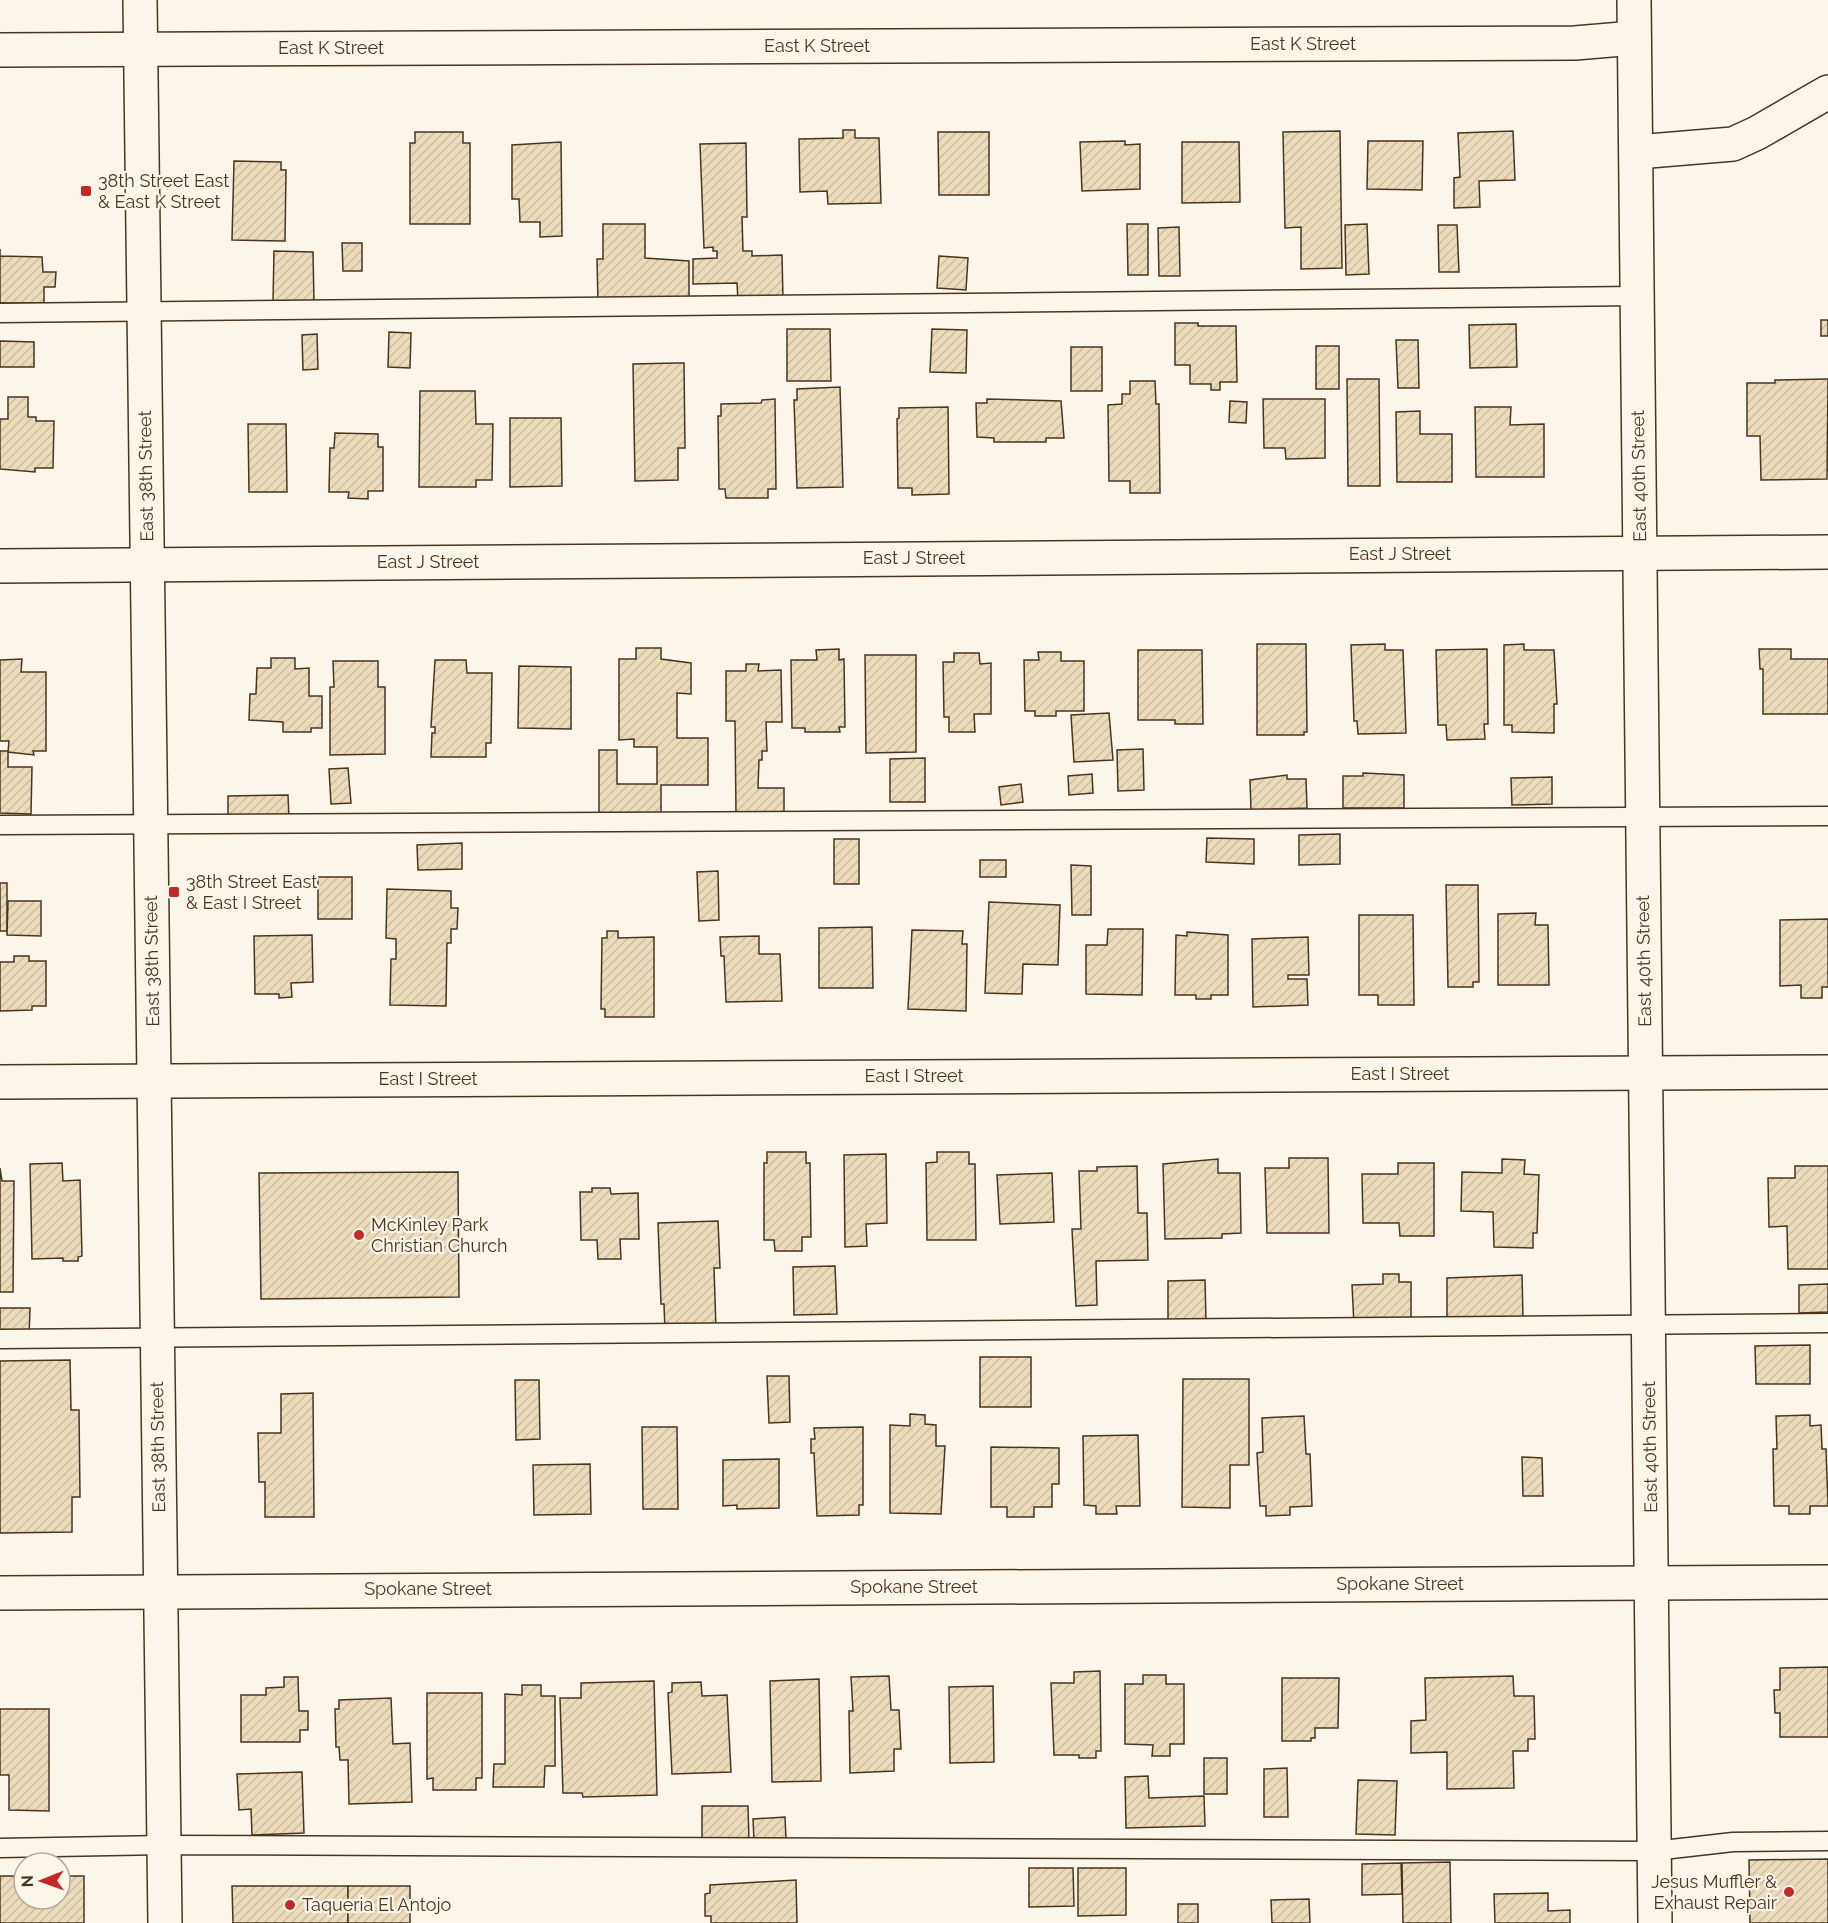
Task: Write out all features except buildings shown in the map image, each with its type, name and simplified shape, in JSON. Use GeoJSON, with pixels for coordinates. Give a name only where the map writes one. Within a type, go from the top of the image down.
{"type":"FeatureCollection","features":[{"type":"Feature","properties":{"kind":"street","name":"East 38th Street"},"geometry":{"type":"LineString","coordinates":[[140,0],[165,1923]]}},
{"type":"Feature","properties":{"kind":"street","name":"East 40th Street"},"geometry":{"type":"LineString","coordinates":[[1634,0],[1655,1923]]}},
{"type":"Feature","properties":{"kind":"street","name":"East K Street"},"geometry":{"type":"LineString","coordinates":[[0,50],[1575,43],[1634,38]]}},
{"type":"Feature","properties":{"kind":"street"},"geometry":{"type":"LineString","coordinates":[[1637,152],[1733,144],[1757,133],[1828,92]]}},
{"type":"Feature","properties":{"kind":"street","name":"East J Street"},"geometry":{"type":"LineString","coordinates":[[0,566],[1828,552]]}},
{"type":"Feature","properties":{"kind":"street","name":"East I Street"},"geometry":{"type":"LineString","coordinates":[[0,1082],[1828,1072]]}},
{"type":"Feature","properties":{"kind":"street","name":"Spokane Street"},"geometry":{"type":"LineString","coordinates":[[0,1593],[1828,1582]]}},
{"type":"Feature","properties":{"kind":"lane"},"geometry":{"type":"LineString","coordinates":[[0,313],[1637,296]]}},
{"type":"Feature","properties":{"kind":"lane"},"geometry":{"type":"LineString","coordinates":[[0,825],[1828,816]]}},
{"type":"Feature","properties":{"kind":"lane"},"geometry":{"type":"LineString","coordinates":[[0,1339],[1828,1323]]}},
{"type":"Feature","properties":{"kind":"lane"},"geometry":{"type":"LineString","coordinates":[[0,1848],[164,1845],[1654,1851],[1733,1842],[1828,1841]]}},
{"type":"Feature","properties":{"kind":"place","name":"38th Street East & East K Street"},"geometry":{"type":"Point","coordinates":[86,191]}},
{"type":"Feature","properties":{"kind":"place","name":"38th Street East & East I Street"},"geometry":{"type":"Point","coordinates":[174,892]}},
{"type":"Feature","properties":{"kind":"place","name":"McKinley Park Christian Church"},"geometry":{"type":"Point","coordinates":[359,1235]}},
{"type":"Feature","properties":{"kind":"place","name":"Jesus Muffler & Exhaust Repair"},"geometry":{"type":"Point","coordinates":[1789,1892]}},
{"type":"Feature","properties":{"kind":"place","name":"Taqueria El Antojo"},"geometry":{"type":"Point","coordinates":[290,1905]}}]}
